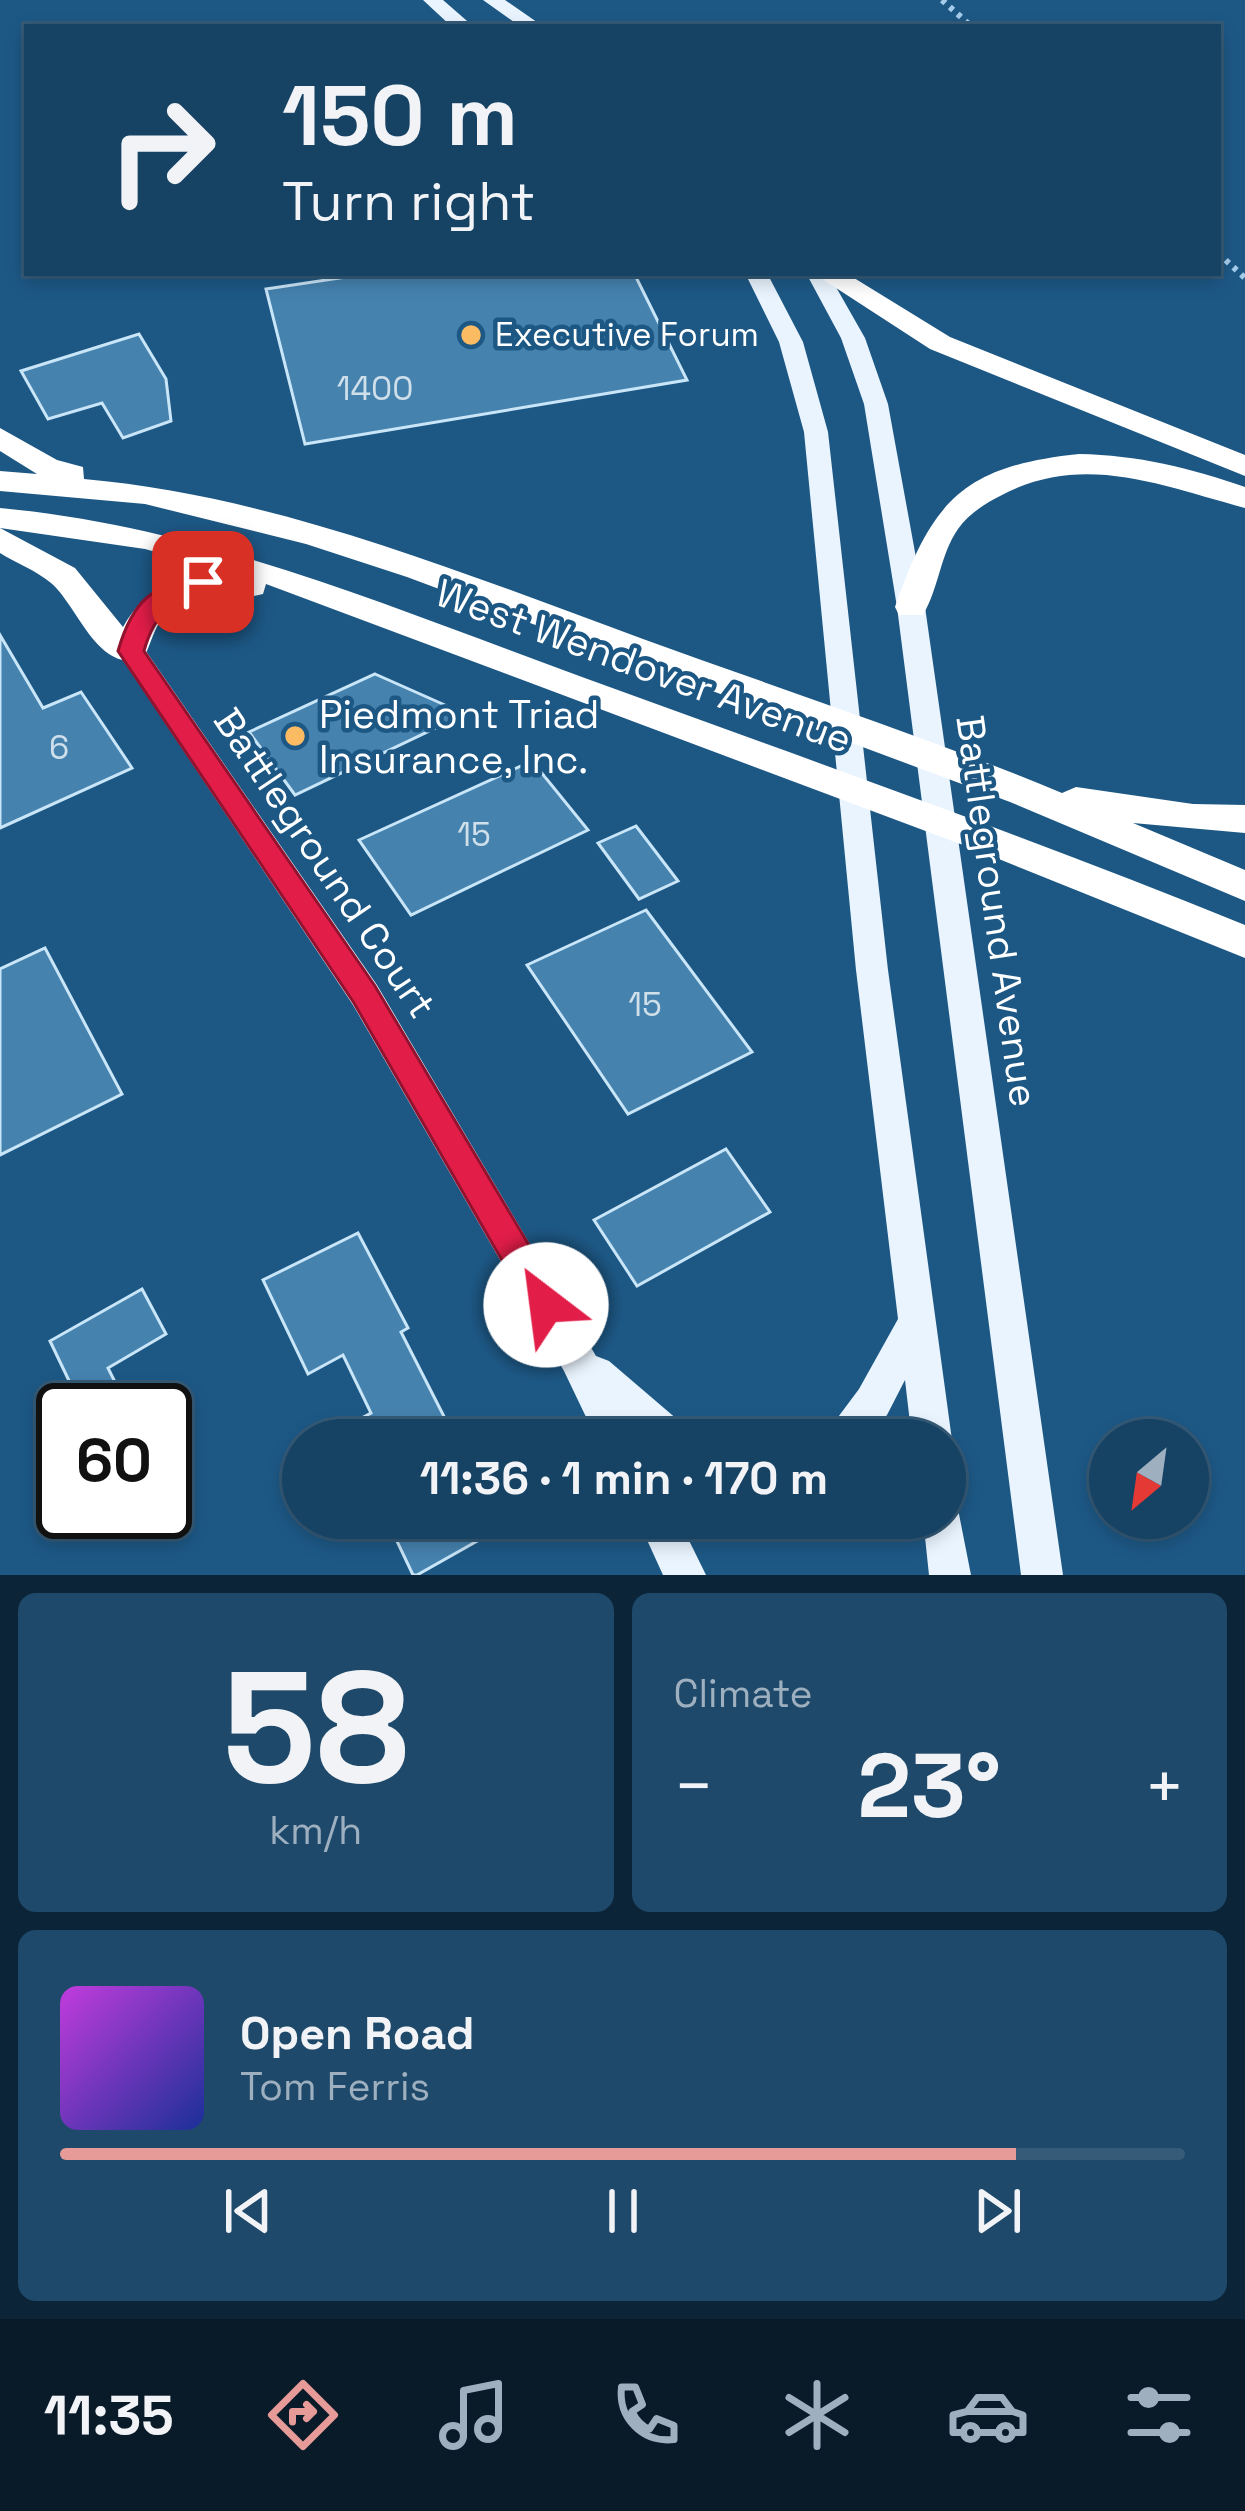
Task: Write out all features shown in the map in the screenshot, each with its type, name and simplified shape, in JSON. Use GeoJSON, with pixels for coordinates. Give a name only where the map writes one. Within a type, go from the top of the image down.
{"type":"FeatureCollection","features":[{"type":"Feature","properties":{"kind":"highway"},"geometry":{"type":"LineString","coordinates":[[832,276],[940,343],[1245,466]]}},
{"type":"Feature","properties":{"kind":"highway"},"geometry":{"type":"LineString","coordinates":[[0,437],[46,467],[146,494]]}},
{"type":"Feature","properties":{"kind":"highway"},"geometry":{"type":"LineString","coordinates":[[911,607],[949,517],[995,484],[1033,471],[1069,463],[1153,470],[1245,498]]}},
{"type":"Feature","properties":{"kind":"highway","name":"West Wendover Avenue"},"geometry":{"type":"LineString","coordinates":[[0,481],[146,494],[418,568],[1023,792],[1245,886]]}},
{"type":"Feature","properties":{"kind":"highway","name":"West Wendover Avenue"},"geometry":{"type":"LineString","coordinates":[[0,518],[151,542],[326,595],[1056,866],[1245,942]]}},
{"type":"Feature","properties":{"kind":"highway"},"geometry":{"type":"LineString","coordinates":[[0,539],[64,576],[103,629],[131,651],[138,627],[155,603],[185,585],[229,583],[326,595]]}},
{"type":"Feature","properties":{"kind":"highway"},"geometry":{"type":"LineString","coordinates":[[1023,792],[1193,818],[1245,819]]}},
{"type":"Feature","properties":{"kind":"main road"},"geometry":{"type":"LineString","coordinates":[[432,0],[460,24]]}},
{"type":"Feature","properties":{"kind":"main road"},"geometry":{"type":"LineString","coordinates":[[492,0],[529,24]]}},
{"type":"Feature","properties":{"kind":"main road"},"geometry":{"type":"LineString","coordinates":[[758,276],[791,342],[816,432],[929,1419]]}},
{"type":"Feature","properties":{"kind":"main road","name":"Battleground Avenue"},"geometry":{"type":"LineString","coordinates":[[819,276],[853,338],[876,404],[911,607],[1042,1575]]}},
{"type":"Feature","properties":{"kind":"main road","name":"Battleground Court"},"geometry":{"type":"LineString","coordinates":[[131,651],[365,994],[578,1358],[608,1419]]}},
{"type":"Feature","properties":{"kind":"main road"},"geometry":{"type":"LineString","coordinates":[[859,1419],[873,1402],[915,1324]]}},
{"type":"Feature","properties":{"kind":"main road"},"geometry":{"type":"LineString","coordinates":[[578,1358],[646,1419]]}},
{"type":"Feature","properties":{"kind":"main road"},"geometry":{"type":"LineString","coordinates":[[668,1539],[686,1575]]}},
{"type":"Feature","properties":{"kind":"main road"},"geometry":{"type":"LineString","coordinates":[[946,1539],[950,1575]]}},
{"type":"Feature","properties":{"kind":"path"},"geometry":{"type":"LineString","coordinates":[[942,0],[968,24]]}},
{"type":"Feature","properties":{"kind":"path"},"geometry":{"type":"LineString","coordinates":[[1221,256],[1245,278]]}},
{"type":"Feature","properties":{"kind":"building","name":"Executive Forum"},"geometry":{"type":"Polygon","coordinates":[[[353,276],[635,276],[687,380],[305,444],[266,289],[353,276]]]}},
{"type":"Feature","properties":{"kind":"building"},"geometry":{"type":"Polygon","coordinates":[[[139,334],[166,379],[171,421],[123,438],[102,403],[48,419],[21,371],[139,334]]]}},
{"type":"Feature","properties":{"kind":"building"},"geometry":{"type":"Polygon","coordinates":[[[0,635],[43,708],[81,692],[132,768],[0,828],[0,635]]]}},
{"type":"Feature","properties":{"kind":"building"},"geometry":{"type":"Polygon","coordinates":[[[375,674],[465,714],[295,795],[249,732],[375,674]]]}},
{"type":"Feature","properties":{"kind":"building"},"geometry":{"type":"Polygon","coordinates":[[[532,761],[588,830],[411,915],[359,840],[532,761]]]}},
{"type":"Feature","properties":{"kind":"building"},"geometry":{"type":"Polygon","coordinates":[[[636,826],[678,881],[639,899],[598,843],[636,826]]]}},
{"type":"Feature","properties":{"kind":"building"},"geometry":{"type":"Polygon","coordinates":[[[646,910],[752,1052],[628,1114],[527,965],[646,910]]]}},
{"type":"Feature","properties":{"kind":"building"},"geometry":{"type":"Polygon","coordinates":[[[45,948],[122,1094],[0,1155],[0,969],[45,948]]]}},
{"type":"Feature","properties":{"kind":"building"},"geometry":{"type":"Polygon","coordinates":[[[726,1149],[770,1212],[637,1286],[594,1220],[726,1149]]]}},
{"type":"Feature","properties":{"kind":"building"},"geometry":{"type":"Polygon","coordinates":[[[358,1233],[408,1328],[401,1332],[445,1419],[360,1419],[371,1413],[343,1355],[308,1374],[263,1280],[358,1233]]]}},
{"type":"Feature","properties":{"kind":"building"},"geometry":{"type":"Polygon","coordinates":[[[142,1289],[166,1334],[108,1368],[116,1383],[70,1383],[50,1341],[142,1289]]]}},
{"type":"Feature","properties":{"kind":"building"},"geometry":{"type":"Polygon","coordinates":[[[396,1539],[481,1539],[417,1575],[396,1539]]]}},
{"type":"Feature","properties":{"kind":"place","name":"Executive Forum"},"geometry":{"type":"Point","coordinates":[471,335]}},
{"type":"Feature","properties":{"kind":"place","name":"Piedmont Triad Insurance, Inc."},"geometry":{"type":"Point","coordinates":[295,736]}},
{"type":"Feature","properties":{"kind":"route"},"geometry":{"type":"LineString","coordinates":[[203,582],[170,590],[155,603],[138,627],[131,651],[365,994],[546,1305]]}}]}
